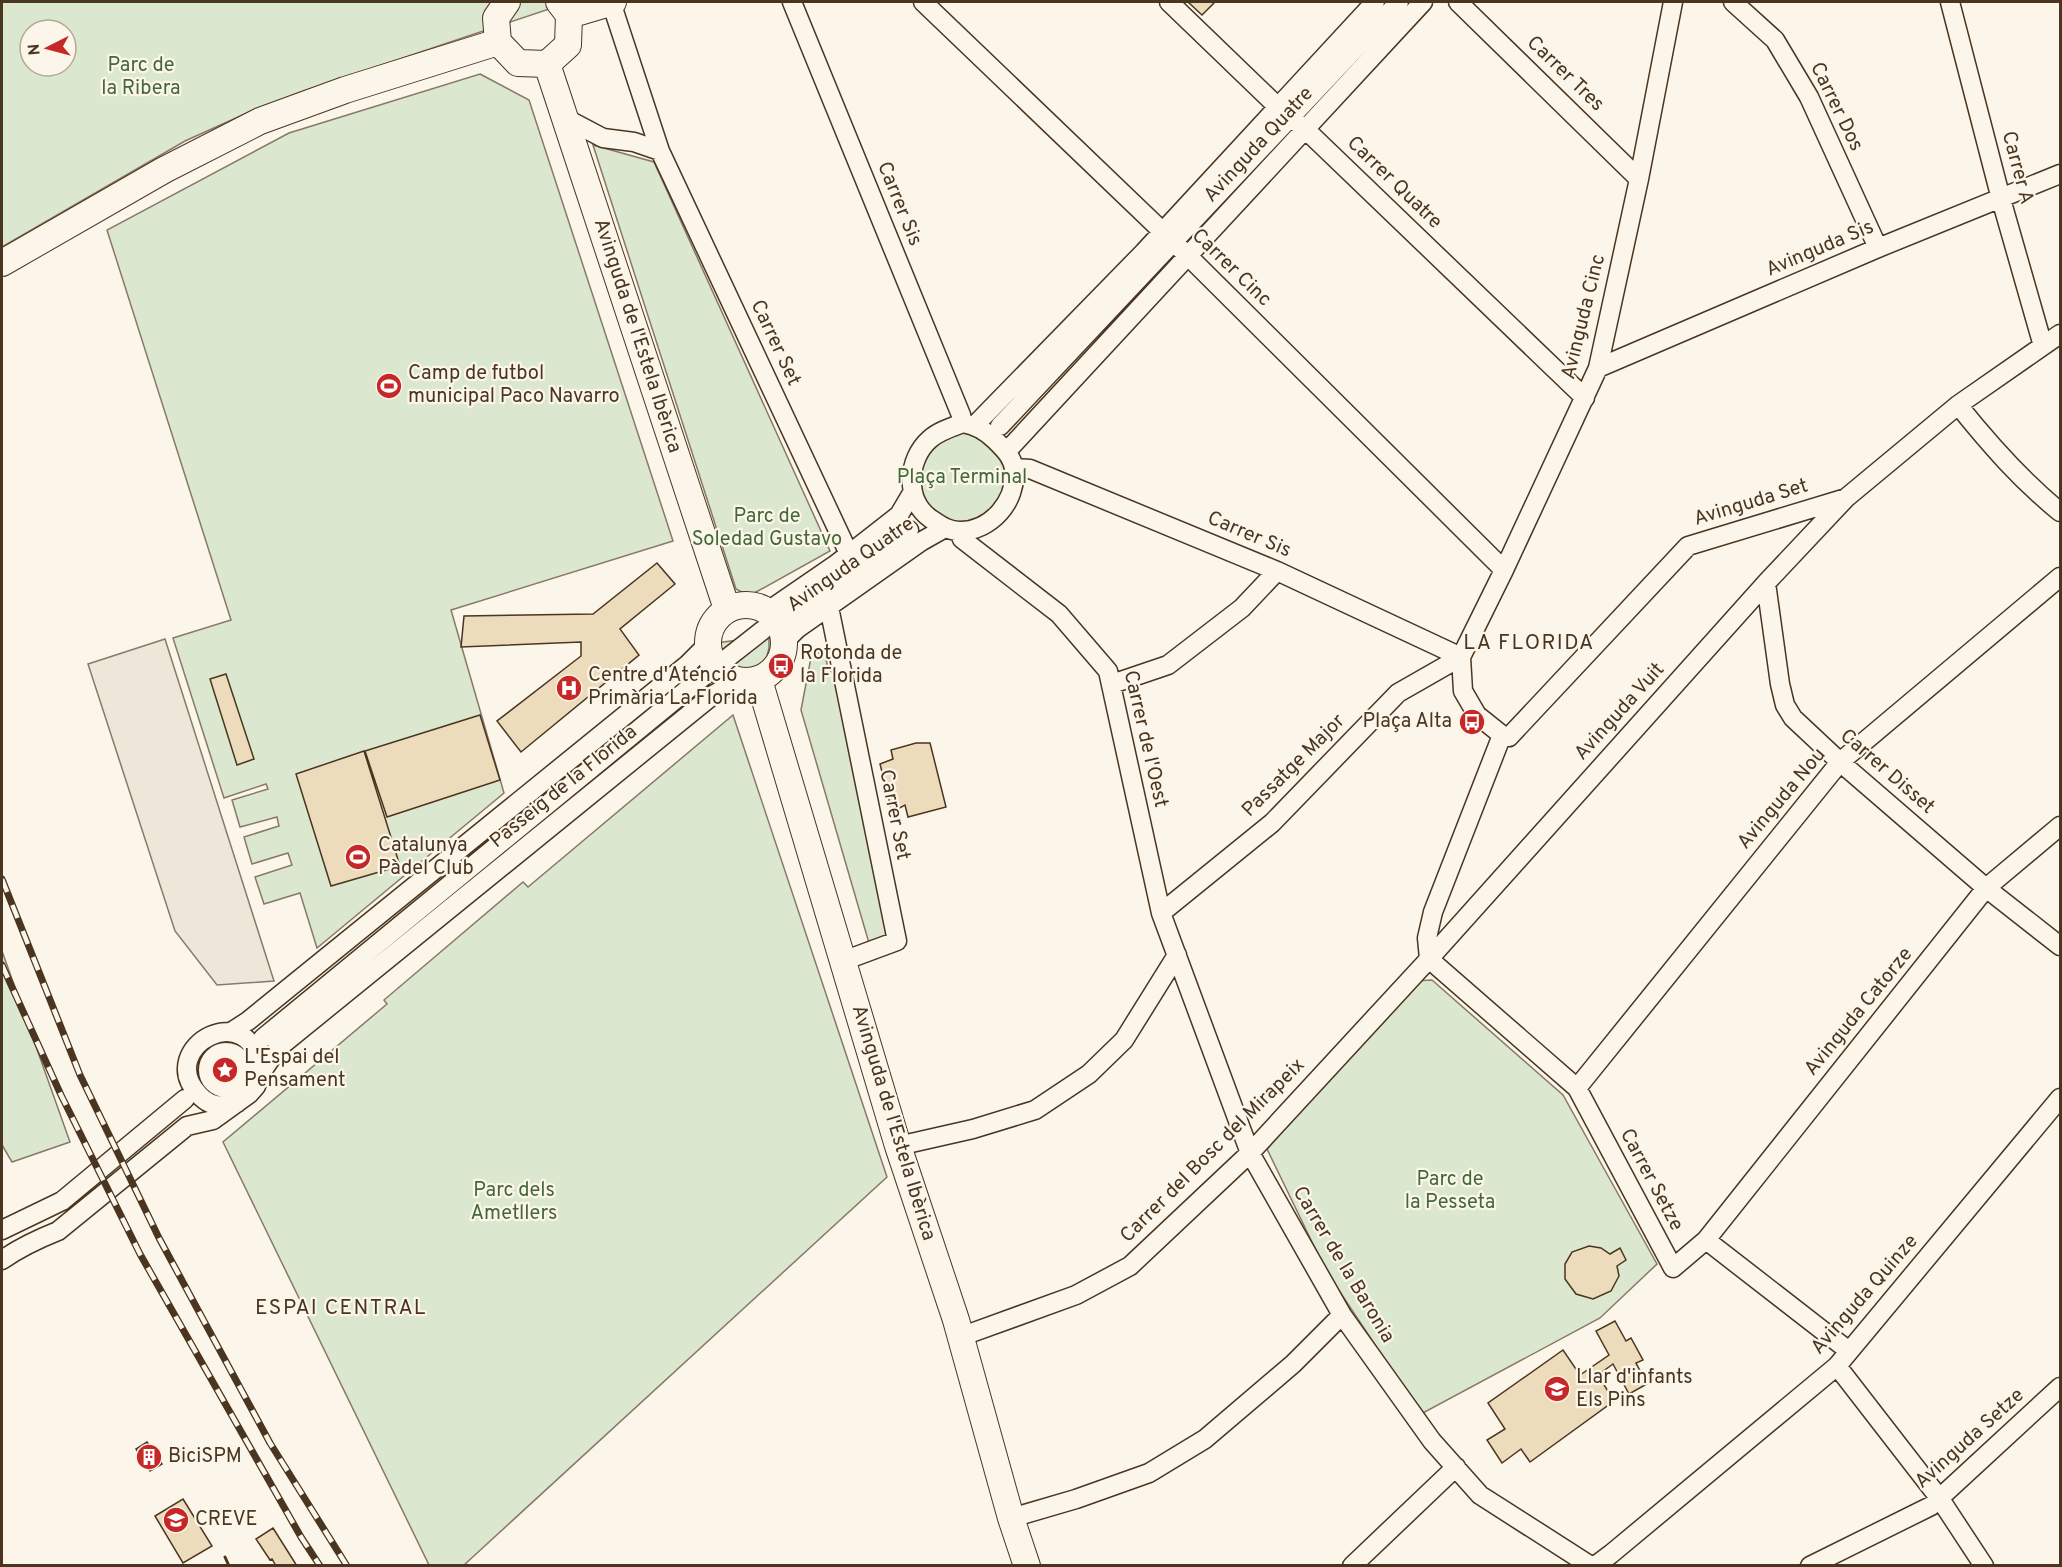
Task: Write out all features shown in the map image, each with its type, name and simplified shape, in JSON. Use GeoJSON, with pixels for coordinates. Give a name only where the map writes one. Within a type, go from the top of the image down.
{"type":"FeatureCollection","features":[{"type":"Feature","properties":{"kind":"main road"},"geometry":{"type":"LineString","coordinates":[[507,2],[496,18],[498,42],[518,63],[547,64],[568,45],[564,8],[612,2]]}},
{"type":"Feature","properties":{"kind":"main road"},"geometry":{"type":"LineString","coordinates":[[2,263],[164,170],[260,122],[345,90],[498,42]]}},
{"type":"Feature","properties":{"kind":"main road","name":"Avinguda de l'Estela Ibèrica"},"geometry":{"type":"LineString","coordinates":[[547,64],[727,609]]}},
{"type":"Feature","properties":{"kind":"main road"},"geometry":{"type":"LineString","coordinates":[[743,604],[756,606],[775,625],[782,658],[775,669],[732,666],[716,619],[727,609],[743,604]]}},
{"type":"Feature","properties":{"kind":"main road","name":"Avinguda de l'Estela Ibèrica"},"geometry":{"type":"LineString","coordinates":[[732,666],[843,961],[898,1146],[960,1337],[1011,1518],[1027,1566]]}},
{"type":"Feature","properties":{"kind":"street","name":"Carrer Set"},"geometry":{"type":"LineString","coordinates":[[612,2],[660,151],[849,554]]}},
{"type":"Feature","properties":{"kind":"street","name":"Carrer Sis"},"geometry":{"type":"LineString","coordinates":[[792,2],[961,415],[969,424]]}},
{"type":"Feature","properties":{"kind":"street","name":"Carrer Cinc"},"geometry":{"type":"LineString","coordinates":[[923,2],[1188,255],[1504,570]]}},
{"type":"Feature","properties":{"kind":"street","name":"Carrer Quatre"},"geometry":{"type":"LineString","coordinates":[[1169,2],[1586,398]]}},
{"type":"Feature","properties":{"kind":"street","name":"Avinguda Quatre"},"geometry":{"type":"LineString","coordinates":[[1006,451],[1188,255],[1292,118],[1375,2]]}},
{"type":"Feature","properties":{"kind":"street","name":"Avinguda Quatre"},"geometry":{"type":"LineString","coordinates":[[1292,118],[1399,2]]}},
{"type":"Feature","properties":{"kind":"street","name":"Avinguda Quatre"},"geometry":{"type":"LineString","coordinates":[[969,424],[1292,118],[1424,2]]}},
{"type":"Feature","properties":{"kind":"street","name":"Carrer Tres"},"geometry":{"type":"LineString","coordinates":[[1458,2],[1639,179]]}},
{"type":"Feature","properties":{"kind":"street","name":"Avinguda Cinc"},"geometry":{"type":"LineString","coordinates":[[1461,657],[1586,398],[1598,368],[1639,179],[1673,2]]}},
{"type":"Feature","properties":{"kind":"street","name":"Carrer Dos"},"geometry":{"type":"LineString","coordinates":[[1733,2],[1776,40],[1809,97],[1878,248]]}},
{"type":"Feature","properties":{"kind":"street","name":"Carrer A"},"geometry":{"type":"LineString","coordinates":[[1950,2],[2001,198],[2043,346]]}},
{"type":"Feature","properties":{"kind":"street"},"geometry":{"type":"LineString","coordinates":[[565,118],[603,138],[634,142],[660,151]]}},
{"type":"Feature","properties":{"kind":"street","name":"Avinguda Sis"},"geometry":{"type":"LineString","coordinates":[[1598,368],[1878,248],[2061,174]]}},
{"type":"Feature","properties":{"kind":"street","name":"Avinguda Quatre"},"geometry":{"type":"LineString","coordinates":[[999,426],[1167,237]]}},
{"type":"Feature","properties":{"kind":"street","name":"Avinguda Set"},"geometry":{"type":"LineString","coordinates":[[1502,735],[1509,737],[1688,546],[1846,498],[1958,405],[2061,334]]}},
{"type":"Feature","properties":{"kind":"street"},"geometry":{"type":"LineString","coordinates":[[1958,405],[1994,451],[2061,512]]}},
{"type":"Feature","properties":{"kind":"street"},"geometry":{"type":"LineString","coordinates":[[969,424],[990,436],[1006,451],[1014,468],[1012,490],[1000,514],[980,528],[952,530],[924,514],[912,493],[911,471],[917,454],[930,438],[945,429],[969,424]]}},
{"type":"Feature","properties":{"kind":"street","name":"Carrer Sis"},"geometry":{"type":"LineString","coordinates":[[1014,468],[1030,469],[1277,571],[1461,657]]}},
{"type":"Feature","properties":{"kind":"street","name":"Avinguda Quatre"},"geometry":{"type":"LineString","coordinates":[[775,625],[849,554],[899,516],[912,493]]}},
{"type":"Feature","properties":{"kind":"street","name":"Avinguda Vuit"},"geometry":{"type":"LineString","coordinates":[[1429,959],[1766,583],[1846,498]]}},
{"type":"Feature","properties":{"kind":"street","name":"Avinguda Quatre"},"geometry":{"type":"LineString","coordinates":[[775,625],[909,530]]}},
{"type":"Feature","properties":{"kind":"street","name":"Avinguda Quatre"},"geometry":{"type":"LineString","coordinates":[[775,625],[797,629],[922,541],[952,530]]}},
{"type":"Feature","properties":{"kind":"street","name":"Carrer de l'Oest"},"geometry":{"type":"LineString","coordinates":[[952,530],[1059,614],[1108,671],[1161,913]]}},
{"type":"Feature","properties":{"kind":"street"},"geometry":{"type":"LineString","coordinates":[[1112,684],[1168,665],[1242,608],[1277,571]]}},
{"type":"Feature","properties":{"kind":"street","name":"Avinguda Nou"},"geometry":{"type":"LineString","coordinates":[[1576,1088],[1840,762],[2061,577]]}},
{"type":"Feature","properties":{"kind":"street","name":"Carrer Disset"},"geometry":{"type":"LineString","coordinates":[[1766,583],[1780,684],[1785,705],[1793,718],[1840,762],[1986,888],[2061,946]]}},
{"type":"Feature","properties":{"kind":"street","name":"Carrer Set"},"geometry":{"type":"LineString","coordinates":[[829,608],[897,941],[843,961]]}},
{"type":"Feature","properties":{"kind":"street"},"geometry":{"type":"LineString","coordinates":[[732,666],[775,625]]}},
{"type":"Feature","properties":{"kind":"street"},"geometry":{"type":"LineString","coordinates":[[1429,959],[1427,938],[1432,912],[1502,735],[1477,715],[1462,691],[1461,657]]}},
{"type":"Feature","properties":{"kind":"street","name":"Passatge Major"},"geometry":{"type":"LineString","coordinates":[[1161,913],[1272,823],[1398,693],[1461,657]]}},
{"type":"Feature","properties":{"kind":"street","name":"Passeig de la Florida"},"geometry":{"type":"LineString","coordinates":[[201,1091],[188,1080],[187,1066],[192,1050],[202,1039],[218,1032],[231,1032],[248,1021],[687,666],[732,666]]}},
{"type":"Feature","properties":{"kind":"street","name":"Passeig de la Florida"},"geometry":{"type":"LineString","coordinates":[[2,1260],[58,1231],[187,1126],[213,1120],[249,1094],[278,1048],[713,695],[732,666]]}},
{"type":"Feature","properties":{"kind":"street","name":"Passeig de la Florida"},"geometry":{"type":"LineString","coordinates":[[263,1038],[710,671]]}},
{"type":"Feature","properties":{"kind":"street","name":"Avinguda Catorze"},"geometry":{"type":"LineString","coordinates":[[1707,1240],[1986,888],[2061,826]]}},
{"type":"Feature","properties":{"kind":"street","name":"Carrer de la Baronia"},"geometry":{"type":"LineString","coordinates":[[1161,913],[1250,1153],[1342,1315],[1432,1441],[1480,1495],[1593,1566]]}},
{"type":"Feature","properties":{"kind":"street"},"geometry":{"type":"LineString","coordinates":[[898,1146],[973,1129],[1035,1110],[1089,1074],[1124,1040],[1177,955]]}},
{"type":"Feature","properties":{"kind":"street","name":"Carrer Setze"},"geometry":{"type":"LineString","coordinates":[[1429,959],[1576,1088],[1673,1268],[1707,1240],[1849,1351]]}},
{"type":"Feature","properties":{"kind":"street","name":"Carrer del Bosc del Mirapeix"},"geometry":{"type":"LineString","coordinates":[[960,1337],[1076,1295],[1130,1266],[1250,1153],[1429,959]]}},
{"type":"Feature","properties":{"kind":"street"},"geometry":{"type":"LineString","coordinates":[[231,1032],[244,1036],[254,1046],[260,1057],[261,1072]]}},
{"type":"Feature","properties":{"kind":"street","name":"Passeig de la Florida"},"geometry":{"type":"LineString","coordinates":[[187,1126],[201,1091],[207,1066],[215,1055],[228,1052],[242,1055],[243,1077],[238,1084],[231,1088],[223,1089],[216,1086],[201,1091]]}},
{"type":"Feature","properties":{"kind":"street"},"geometry":{"type":"LineString","coordinates":[[2,1230],[62,1201],[201,1091],[218,1106],[229,1106],[240,1101]]}},
{"type":"Feature","properties":{"kind":"street","name":"Avinguda Quinze"},"geometry":{"type":"LineString","coordinates":[[1593,1566],[1611,1554],[1837,1366],[2061,1098]]}},
{"type":"Feature","properties":{"kind":"street"},"geometry":{"type":"LineString","coordinates":[[1011,1518],[1076,1499],[1149,1473],[1205,1439],[1293,1364],[1342,1315]]}},
{"type":"Feature","properties":{"kind":"street"},"geometry":{"type":"LineString","coordinates":[[1837,1366],[1940,1498],[1984,1566]]}},
{"type":"Feature","properties":{"kind":"street","name":"Avinguda Setze"},"geometry":{"type":"LineString","coordinates":[[1810,1566],[1931,1506],[2061,1387]]}},
{"type":"Feature","properties":{"kind":"street"},"geometry":{"type":"LineString","coordinates":[[1352,1566],[1456,1467]]}},
{"type":"Feature","properties":{"kind":"green space","name":"Parc de la Ribera"},"geometry":{"type":"Polygon","coordinates":[[[2,2],[570,2],[298,93],[185,141],[2,247],[2,2]]]}},
{"type":"Feature","properties":{"kind":"green space","name":"Camp de futbol municipal Paco Navarro"},"geometry":{"type":"Polygon","coordinates":[[[480,74],[529,100],[673,541],[451,610],[504,793],[317,948],[300,893],[264,904],[255,877],[292,865],[288,853],[252,864],[244,837],[279,826],[277,817],[240,827],[232,800],[268,789],[266,784],[224,798],[173,638],[231,620],[107,230],[289,133],[480,74]]]}},
{"type":"Feature","properties":{"kind":"green space","name":"Parc de Soledad Gustavo"},"geometry":{"type":"Polygon","coordinates":[[[593,145],[654,162],[830,551],[749,596],[736,589],[593,145]]]}},
{"type":"Feature","properties":{"kind":"green space","name":"Plaça Terminal"},"geometry":{"type":"Polygon","coordinates":[[[963,423],[1007,451],[1012,490],[980,528],[924,514],[917,454],[963,423]]]}},
{"type":"Feature","properties":{"kind":"green space"},"geometry":{"type":"Polygon","coordinates":[[[769,636],[767,656],[775,669],[761,679],[754,682],[736,681],[720,672],[713,662],[708,644],[769,636]]]}},
{"type":"Feature","properties":{"kind":"green space"},"geometry":{"type":"Polygon","coordinates":[[[812,652],[825,654],[828,669],[836,675],[888,937],[869,943],[801,710],[812,652]]]}},
{"type":"Feature","properties":{"kind":"green space","name":"Parc dels Ametllers"},"geometry":{"type":"Polygon","coordinates":[[[733,715],[887,1177],[464,1565],[429,1565],[223,1142],[387,1004],[384,1000],[523,882],[528,887],[733,715]]]}},
{"type":"Feature","properties":{"kind":"green space"},"geometry":{"type":"Polygon","coordinates":[[[2,951],[70,1142],[12,1162],[2,1145],[2,951]]]}},
{"type":"Feature","properties":{"kind":"green space","name":"Parc de la Pesseta"},"geometry":{"type":"Polygon","coordinates":[[[1432,980],[1563,1095],[1657,1264],[1600,1318],[1421,1414],[1326,1271],[1267,1149],[1414,981],[1432,980]]]}},
{"type":"Feature","properties":{"kind":"shaded area"},"geometry":{"type":"Polygon","coordinates":[[[165,639],[274,981],[217,985],[175,931],[88,664],[165,639]]]}},
{"type":"Feature","properties":{"kind":"building"},"geometry":{"type":"Polygon","coordinates":[[[1188,2],[1215,2],[1202,15],[1188,2]]]}},
{"type":"Feature","properties":{"kind":"building","name":"Centre d'Atenció Primària La Florida"},"geometry":{"type":"Polygon","coordinates":[[[657,563],[675,584],[620,629],[639,655],[521,752],[497,721],[581,656],[581,642],[461,647],[464,616],[593,614],[657,563]]]}},
{"type":"Feature","properties":{"kind":"building"},"geometry":{"type":"Polygon","coordinates":[[[226,674],[254,759],[237,765],[210,679],[226,674]]]}},
{"type":"Feature","properties":{"kind":"building"},"geometry":{"type":"Polygon","coordinates":[[[480,715],[500,780],[387,817],[365,751],[480,715]]]}},
{"type":"Feature","properties":{"kind":"building"},"geometry":{"type":"Polygon","coordinates":[[[916,743],[930,743],[946,807],[908,817],[905,805],[892,812],[880,764],[893,759],[891,750],[916,743]]]}},
{"type":"Feature","properties":{"kind":"building"},"geometry":{"type":"Polygon","coordinates":[[[364,751],[400,866],[331,886],[296,774],[364,751]]]}},
{"type":"Feature","properties":{"kind":"building"},"geometry":{"type":"Polygon","coordinates":[[[1589,1246],[1601,1248],[1610,1254],[1620,1248],[1626,1260],[1617,1266],[1619,1276],[1611,1291],[1593,1299],[1576,1294],[1565,1279],[1565,1264],[1572,1252],[1589,1246]]]}},
{"type":"Feature","properties":{"kind":"building","name":"Llar d'infants Els Pins"},"geometry":{"type":"Polygon","coordinates":[[[1615,1321],[1626,1341],[1631,1338],[1643,1360],[1636,1363],[1647,1384],[1629,1394],[1613,1364],[1598,1375],[1614,1401],[1530,1462],[1521,1449],[1502,1463],[1487,1440],[1505,1429],[1488,1403],[1563,1350],[1580,1375],[1609,1355],[1596,1331],[1615,1321]]]}},
{"type":"Feature","properties":{"kind":"building","name":"BiciSPM"},"geometry":{"type":"Polygon","coordinates":[[[147,1442],[162,1464],[150,1471],[136,1449],[147,1442]]]}},
{"type":"Feature","properties":{"kind":"building"},"geometry":{"type":"Polygon","coordinates":[[[183,1499],[212,1546],[183,1563],[155,1516],[183,1499]]]}},
{"type":"Feature","properties":{"kind":"building"},"geometry":{"type":"Polygon","coordinates":[[[273,1528],[297,1566],[276,1566],[256,1539],[273,1528]]]}},
{"type":"Feature","properties":{"kind":"railway"},"geometry":{"type":"LineString","coordinates":[[2,879],[80,1075],[159,1238],[270,1443],[347,1566]]}},
{"type":"Feature","properties":{"kind":"railway"},"geometry":{"type":"LineString","coordinates":[[2,965],[61,1095],[140,1254],[301,1537],[320,1566]]}},
{"type":"Feature","properties":{"kind":"wall"},"geometry":{"type":"LineString","coordinates":[[225,1557],[229,1566]]}},
{"type":"Feature","properties":{"kind":"place","name":"Camp de futbol municipal Paco Navarro"},"geometry":{"type":"Point","coordinates":[389,386]}},
{"type":"Feature","properties":{"kind":"place","name":"Rotonda de la Florida"},"geometry":{"type":"Point","coordinates":[781,666]}},
{"type":"Feature","properties":{"kind":"place","name":"Centre d'Atenció Primària La Florida"},"geometry":{"type":"Point","coordinates":[569,688]}},
{"type":"Feature","properties":{"kind":"place","name":"Plaça Alta"},"geometry":{"type":"Point","coordinates":[1472,722]}},
{"type":"Feature","properties":{"kind":"place","name":"Catalunya Pàdel Club"},"geometry":{"type":"Point","coordinates":[358,857]}},
{"type":"Feature","properties":{"kind":"place","name":"L'Espai del Pensament"},"geometry":{"type":"Point","coordinates":[225,1070]}},
{"type":"Feature","properties":{"kind":"place","name":"Llar d'infants Els Pins"},"geometry":{"type":"Point","coordinates":[1557,1389]}},
{"type":"Feature","properties":{"kind":"place","name":"BiciSPM"},"geometry":{"type":"Point","coordinates":[149,1457]}},
{"type":"Feature","properties":{"kind":"place","name":"CREVE"},"geometry":{"type":"Point","coordinates":[176,1520]}},
{"type":"Feature","properties":{"kind":"district","name":"LA FLORIDA"},"geometry":{"type":"Point","coordinates":[1529,643]}},
{"type":"Feature","properties":{"kind":"district","name":"ESPAI CENTRAL"},"geometry":{"type":"Point","coordinates":[341,1308]}}]}
